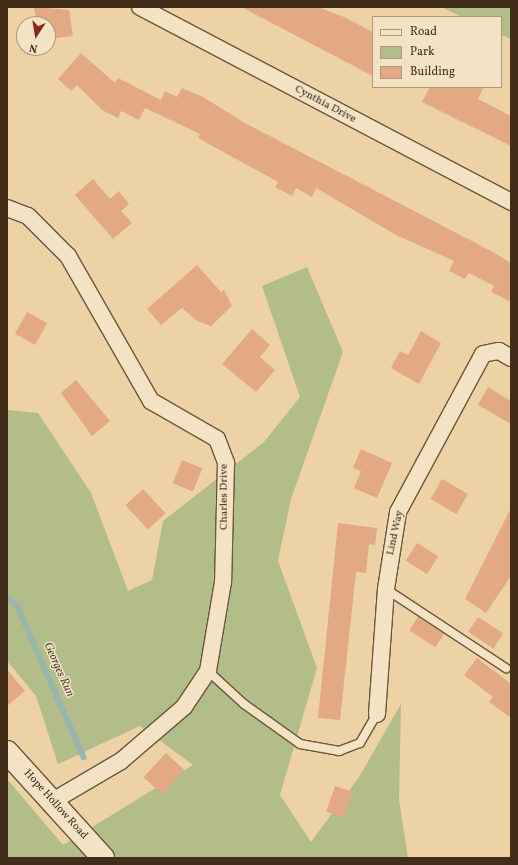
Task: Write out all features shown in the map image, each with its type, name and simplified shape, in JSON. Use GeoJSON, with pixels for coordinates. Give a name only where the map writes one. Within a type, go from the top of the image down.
{"type":"FeatureCollection","features":[{"type":"Feature","properties":{"kind":"main road","name":"Hope Hollow Road"},"geometry":{"type":"LineString","coordinates":[[7,752],[103,858]]}},
{"type":"Feature","properties":{"kind":"street","name":"Cynthia Drive"},"geometry":{"type":"LineString","coordinates":[[140,7],[511,202]]}},
{"type":"Feature","properties":{"kind":"street","name":"Charles Drive"},"geometry":{"type":"LineString","coordinates":[[7,208],[28,216],[68,256],[150,401],[217,439],[224,450],[227,492],[223,582],[208,671],[184,707],[121,761],[51,802]]}},
{"type":"Feature","properties":{"kind":"street","name":"Lind Way"},"geometry":{"type":"LineString","coordinates":[[377,714],[386,589],[398,512],[469,377],[483,354],[499,351],[511,358]]}},
{"type":"Feature","properties":{"kind":"lane"},"geometry":{"type":"LineString","coordinates":[[386,589],[506,668]]}},
{"type":"Feature","properties":{"kind":"lane"},"geometry":{"type":"LineString","coordinates":[[208,671],[244,704],[300,744],[338,751],[360,743],[377,714]]}},
{"type":"Feature","properties":{"kind":"green space"},"geometry":{"type":"Polygon","coordinates":[[[441,7],[511,7],[511,39],[502,35],[502,16],[460,16],[441,7]]]}},
{"type":"Feature","properties":{"kind":"green space"},"geometry":{"type":"Polygon","coordinates":[[[307,267],[343,352],[291,499],[278,561],[317,668],[280,795],[311,842],[359,777],[401,704],[399,800],[408,858],[7,858],[7,779],[63,845],[193,765],[140,726],[58,764],[36,696],[7,661],[7,410],[38,413],[91,493],[128,591],[152,580],[163,521],[264,442],[300,397],[262,286],[307,267]]]}},
{"type":"Feature","properties":{"kind":"building"},"geometry":{"type":"Polygon","coordinates":[[[34,7],[69,10],[73,36],[56,38],[56,16],[36,16],[34,7]]]}},
{"type":"Feature","properties":{"kind":"building"},"geometry":{"type":"Polygon","coordinates":[[[241,7],[318,7],[344,17],[372,31],[372,75],[241,7]]]}},
{"type":"Feature","properties":{"kind":"building"},"geometry":{"type":"Polygon","coordinates":[[[81,53],[115,83],[118,78],[161,100],[165,91],[177,97],[182,88],[203,97],[243,122],[493,252],[511,263],[511,302],[491,292],[494,286],[469,273],[465,279],[449,271],[454,261],[396,235],[316,188],[312,197],[296,188],[292,196],[275,187],[278,182],[198,138],[200,134],[145,108],[139,120],[121,111],[118,118],[102,110],[77,85],[71,91],[58,79],[81,53]]]}},
{"type":"Feature","properties":{"kind":"building"},"geometry":{"type":"Polygon","coordinates":[[[429,88],[484,88],[478,99],[511,116],[511,146],[422,102],[429,88]]]}},
{"type":"Feature","properties":{"kind":"building"},"geometry":{"type":"Polygon","coordinates":[[[93,179],[110,199],[119,191],[129,204],[121,211],[132,223],[113,239],[75,195],[93,179]]]}},
{"type":"Feature","properties":{"kind":"building"},"geometry":{"type":"Polygon","coordinates":[[[197,265],[221,292],[224,290],[232,306],[211,326],[197,321],[182,308],[161,325],[147,309],[197,265]]]}},
{"type":"Feature","properties":{"kind":"building"},"geometry":{"type":"Polygon","coordinates":[[[27,312],[47,323],[35,345],[15,334],[27,312]]]}},
{"type":"Feature","properties":{"kind":"building"},"geometry":{"type":"Polygon","coordinates":[[[252,329],[270,345],[260,357],[275,370],[256,392],[222,364],[252,329]]]}},
{"type":"Feature","properties":{"kind":"building"},"geometry":{"type":"Polygon","coordinates":[[[421,331],[441,343],[419,384],[391,368],[400,351],[408,355],[421,331]]]}},
{"type":"Feature","properties":{"kind":"building"},"geometry":{"type":"Polygon","coordinates":[[[76,380],[110,421],[92,436],[61,393],[76,380]]]}},
{"type":"Feature","properties":{"kind":"building"},"geometry":{"type":"Polygon","coordinates":[[[488,387],[511,401],[511,424],[478,405],[488,387]]]}},
{"type":"Feature","properties":{"kind":"building"},"geometry":{"type":"Polygon","coordinates":[[[361,449],[392,463],[377,498],[354,488],[361,471],[353,468],[361,449]]]}},
{"type":"Feature","properties":{"kind":"building"},"geometry":{"type":"Polygon","coordinates":[[[182,460],[202,468],[193,491],[173,483],[182,460]]]}},
{"type":"Feature","properties":{"kind":"building"},"geometry":{"type":"Polygon","coordinates":[[[442,479],[468,494],[456,514],[430,499],[442,479]]]}},
{"type":"Feature","properties":{"kind":"building"},"geometry":{"type":"Polygon","coordinates":[[[143,489],[166,513],[148,530],[125,505],[143,489]]]}},
{"type":"Feature","properties":{"kind":"building"},"geometry":{"type":"Polygon","coordinates":[[[511,508],[511,576],[486,613],[465,599],[511,508]]]}},
{"type":"Feature","properties":{"kind":"building"},"geometry":{"type":"Polygon","coordinates":[[[338,523],[377,528],[375,545],[369,544],[366,573],[356,572],[340,720],[318,718],[338,523]]]}},
{"type":"Feature","properties":{"kind":"building"},"geometry":{"type":"Polygon","coordinates":[[[417,543],[438,556],[427,574],[406,561],[417,543]]]}},
{"type":"Feature","properties":{"kind":"building"},"geometry":{"type":"Polygon","coordinates":[[[418,617],[444,634],[435,647],[409,630],[418,617]]]}},
{"type":"Feature","properties":{"kind":"building"},"geometry":{"type":"Polygon","coordinates":[[[478,617],[503,633],[493,648],[468,632],[478,617]]]}},
{"type":"Feature","properties":{"kind":"building"},"geometry":{"type":"Polygon","coordinates":[[[477,658],[511,684],[511,718],[489,702],[493,697],[464,675],[477,658]]]}},
{"type":"Feature","properties":{"kind":"building"},"geometry":{"type":"Polygon","coordinates":[[[7,669],[25,691],[7,706],[7,669]]]}},
{"type":"Feature","properties":{"kind":"building"},"geometry":{"type":"Polygon","coordinates":[[[166,753],[184,770],[162,794],[143,777],[166,753]]]}},
{"type":"Feature","properties":{"kind":"building"},"geometry":{"type":"Polygon","coordinates":[[[335,786],[352,792],[343,817],[326,812],[335,786]]]}},
{"type":"Feature","properties":{"kind":"waterway","name":"Georges Run"},"geometry":{"type":"LineString","coordinates":[[7,596],[18,607],[84,757]]}}]}
